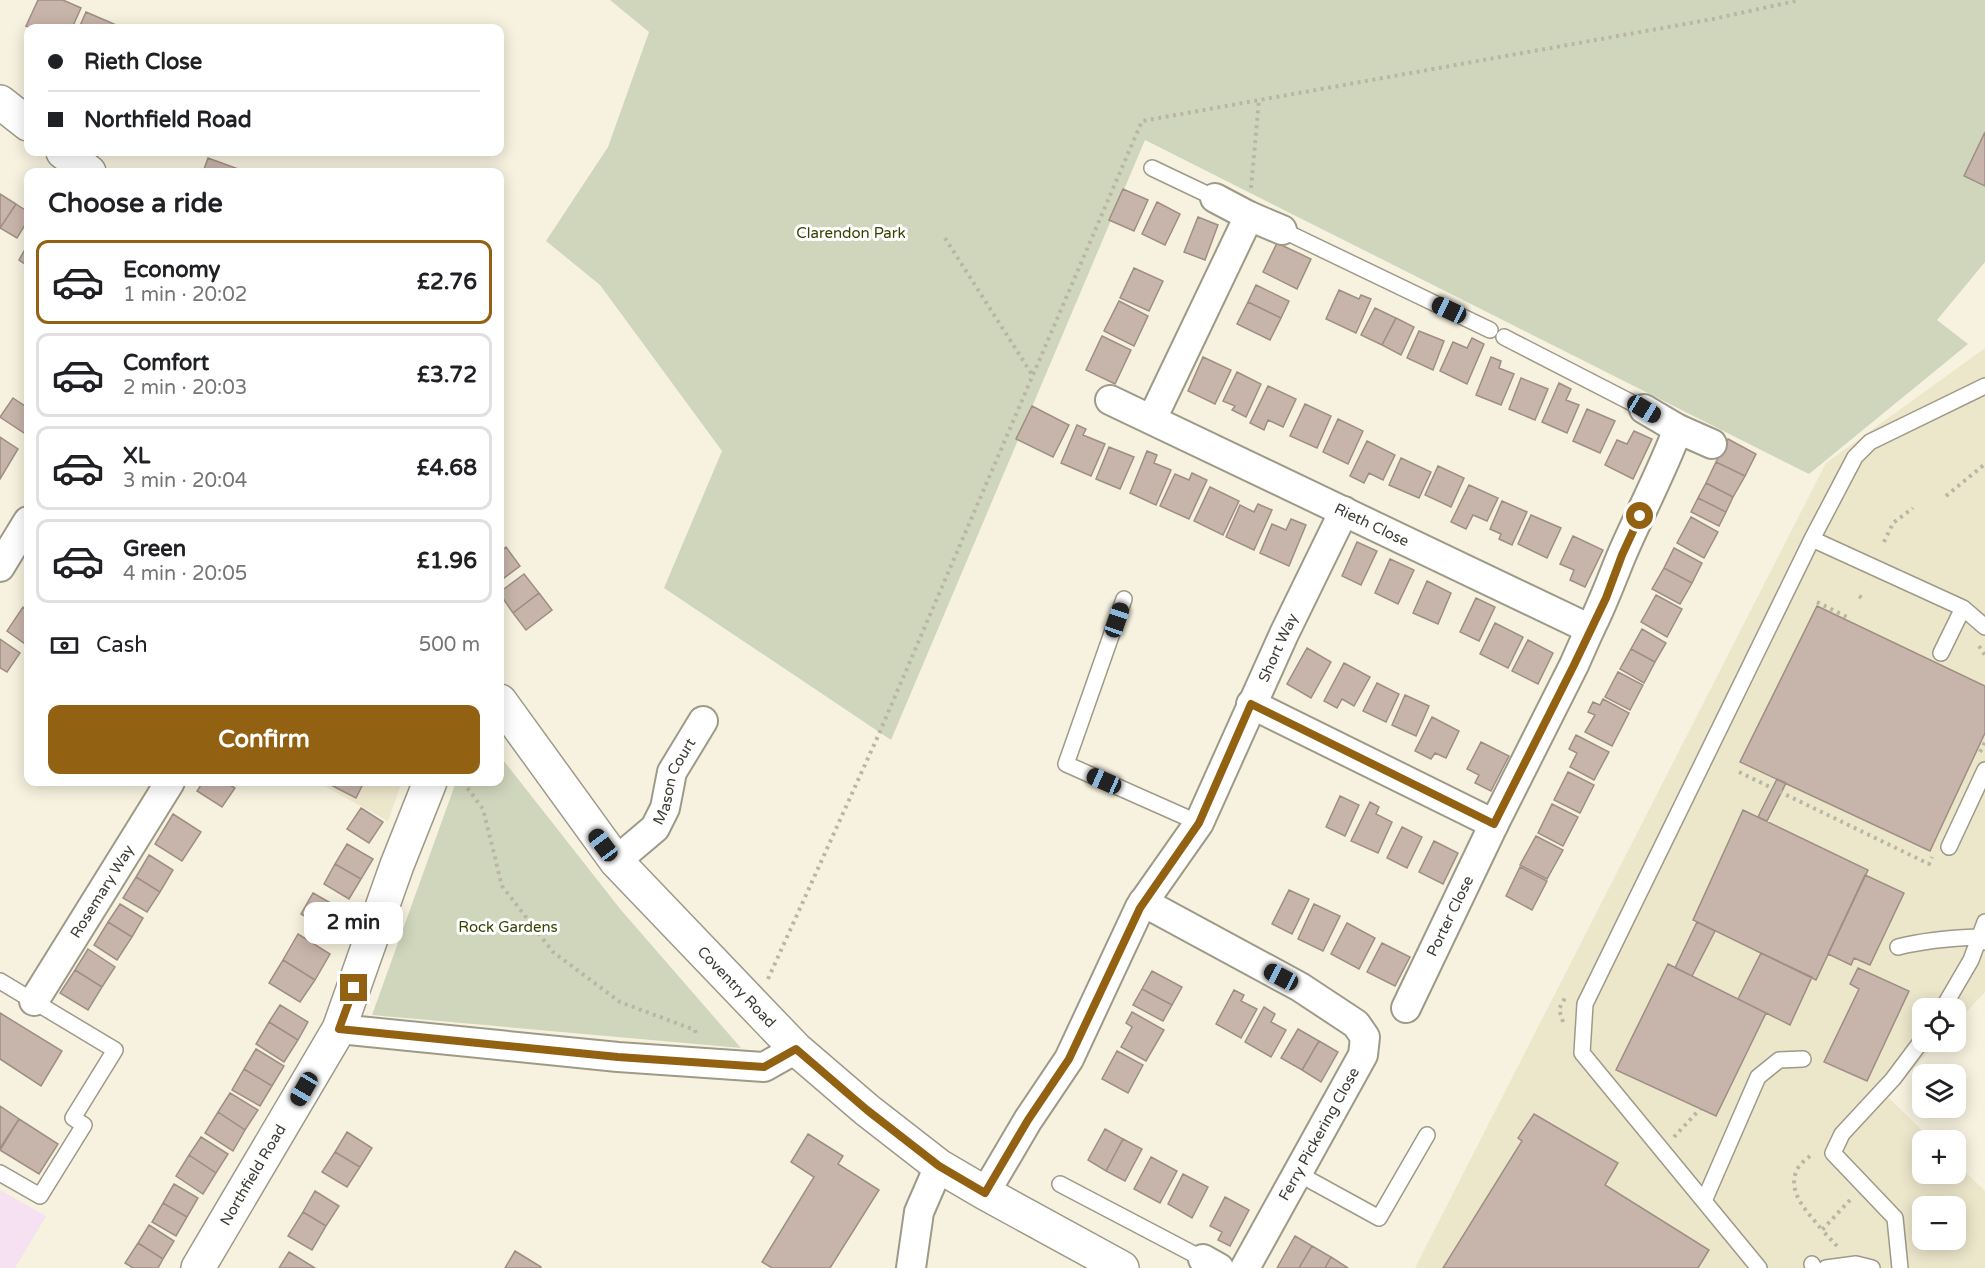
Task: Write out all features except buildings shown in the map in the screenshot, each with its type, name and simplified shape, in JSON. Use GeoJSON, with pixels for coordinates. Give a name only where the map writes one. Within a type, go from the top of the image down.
{"type":"FeatureCollection","features":[{"type":"Feature","properties":{"kind":"main road"},"geometry":{"type":"LineString","coordinates":[[0,102],[24,121]]}},
{"type":"Feature","properties":{"kind":"main road"},"geometry":{"type":"LineString","coordinates":[[68,156],[84,168]]}},
{"type":"Feature","properties":{"kind":"main road","name":"Coventry Road"},"geometry":{"type":"LineString","coordinates":[[504,707],[616,861],[796,1049],[867,1110],[939,1166],[1122,1268]]}},
{"type":"Feature","properties":{"kind":"main road","name":"Northfield Road"},"geometry":{"type":"LineString","coordinates":[[198,1268],[339,1029],[397,865],[428,786]]}},
{"type":"Feature","properties":{"kind":"street"},"geometry":{"type":"LineString","coordinates":[[1215,198],[1282,230]]}},
{"type":"Feature","properties":{"kind":"street"},"geometry":{"type":"LineString","coordinates":[[1152,418],[1249,216]]}},
{"type":"Feature","properties":{"kind":"street","name":"Rieth Close"},"geometry":{"type":"LineString","coordinates":[[1110,400],[1152,418],[1590,629]]}},
{"type":"Feature","properties":{"kind":"street"},"geometry":{"type":"LineString","coordinates":[[1644,409],[1678,429],[1712,444]]}},
{"type":"Feature","properties":{"kind":"street"},"geometry":{"type":"LineString","coordinates":[[1590,629],[1606,598],[1622,555],[1678,429]]}},
{"type":"Feature","properties":{"kind":"street","name":"Short Way"},"geometry":{"type":"LineString","coordinates":[[985,1193],[1028,1120],[1069,1059],[1143,902],[1199,823],[1251,704],[1344,510]]}},
{"type":"Feature","properties":{"kind":"street"},"geometry":{"type":"LineString","coordinates":[[0,567],[24,528]]}},
{"type":"Feature","properties":{"kind":"street","name":"Porter Close"},"geometry":{"type":"LineString","coordinates":[[1406,1008],[1590,629]]}},
{"type":"Feature","properties":{"kind":"street"},"geometry":{"type":"LineString","coordinates":[[1251,704],[1494,824]]}},
{"type":"Feature","properties":{"kind":"street","name":"Mason Court"},"geometry":{"type":"LineString","coordinates":[[616,861],[655,828],[666,808],[672,772],[703,721]]}},
{"type":"Feature","properties":{"kind":"street","name":"Rosemary Way"},"geometry":{"type":"LineString","coordinates":[[34,1001],[168,786]]}},
{"type":"Feature","properties":{"kind":"street","name":"Ferry Pickering Close"},"geometry":{"type":"LineString","coordinates":[[1143,902],[1300,987],[1356,1024],[1365,1037],[1363,1055],[1245,1268]]}},
{"type":"Feature","properties":{"kind":"street"},"geometry":{"type":"LineString","coordinates":[[339,1029],[618,1057],[764,1067],[796,1049]]}},
{"type":"Feature","properties":{"kind":"street"},"geometry":{"type":"LineString","coordinates":[[911,1268],[919,1212],[939,1166]]}},
{"type":"Feature","properties":{"kind":"lane"},"geometry":{"type":"LineString","coordinates":[[1152,168],[1215,198]]}},
{"type":"Feature","properties":{"kind":"lane"},"geometry":{"type":"LineString","coordinates":[[1282,230],[1497,333],[1644,409]]}},
{"type":"Feature","properties":{"kind":"lane"},"geometry":{"type":"LineString","coordinates":[[1759,1268],[1582,1053],[1585,1004],[1812,539],[1855,457],[1870,442],[1985,386]]}},
{"type":"Feature","properties":{"kind":"lane"},"geometry":{"type":"LineString","coordinates":[[1812,539],[1963,608],[1985,627]]}},
{"type":"Feature","properties":{"kind":"lane"},"geometry":{"type":"LineString","coordinates":[[1124,599],[1066,764],[1199,823]]}},
{"type":"Feature","properties":{"kind":"lane"},"geometry":{"type":"LineString","coordinates":[[1941,653],[1963,608]]}},
{"type":"Feature","properties":{"kind":"lane"},"geometry":{"type":"LineString","coordinates":[[1949,847],[1985,770]]}},
{"type":"Feature","properties":{"kind":"lane"},"geometry":{"type":"LineString","coordinates":[[1949,998],[1982,939],[1985,922]]}},
{"type":"Feature","properties":{"kind":"lane"},"geometry":{"type":"LineString","coordinates":[[1898,947],[1933,940],[1982,939]]}},
{"type":"Feature","properties":{"kind":"lane"},"geometry":{"type":"LineString","coordinates":[[0,981],[115,1050],[73,1118],[84,1125],[40,1196],[0,1173]]}},
{"type":"Feature","properties":{"kind":"lane"},"geometry":{"type":"LineString","coordinates":[[1900,1268],[1895,1218],[1833,1152],[1842,1134],[1893,1079],[1913,1052]]}},
{"type":"Feature","properties":{"kind":"lane"},"geometry":{"type":"LineString","coordinates":[[1704,1201],[1758,1077],[1779,1060],[1803,1059]]}},
{"type":"Feature","properties":{"kind":"lane"},"geometry":{"type":"LineString","coordinates":[[1298,1173],[1380,1218],[1426,1135]]}},
{"type":"Feature","properties":{"kind":"lane"},"geometry":{"type":"LineString","coordinates":[[1060,1184],[1211,1264]]}},
{"type":"Feature","properties":{"kind":"lane"},"geometry":{"type":"LineString","coordinates":[[1817,1267],[1856,1264],[1872,1268]]}},
{"type":"Feature","properties":{"kind":"path"},"geometry":{"type":"LineString","coordinates":[[1249,216],[1259,100]]}},
{"type":"Feature","properties":{"kind":"path"},"geometry":{"type":"LineString","coordinates":[[945,238],[1032,376]]}},
{"type":"Feature","properties":{"kind":"path"},"geometry":{"type":"LineString","coordinates":[[1946,496],[1985,464]]}},
{"type":"Feature","properties":{"kind":"path"},"geometry":{"type":"LineString","coordinates":[[1884,542],[1893,523],[1913,508]]}},
{"type":"Feature","properties":{"kind":"path"},"geometry":{"type":"LineString","coordinates":[[1817,602],[1849,618]]}},
{"type":"Feature","properties":{"kind":"path"},"geometry":{"type":"LineString","coordinates":[[1739,772],[1929,864]]}},
{"type":"Feature","properties":{"kind":"path"},"geometry":{"type":"LineString","coordinates":[[466,786],[483,809],[502,886],[553,952],[620,1002],[695,1030],[706,1063]]}},
{"type":"Feature","properties":{"kind":"path"},"geometry":{"type":"LineString","coordinates":[[1667,1144],[1700,1109]]}},
{"type":"Feature","properties":{"kind":"path"},"geometry":{"type":"LineString","coordinates":[[1810,1156],[1797,1168],[1793,1182],[1798,1198],[1822,1230],[1838,1246]]}},
{"type":"Feature","properties":{"kind":"path"},"geometry":{"type":"LineString","coordinates":[[1822,1230],[1854,1196]]}},
{"type":"Feature","properties":{"kind":"shaded area"},"geometry":{"type":"Polygon","coordinates":[[[1985,348],[1985,992],[1966,1012],[1966,998],[1912,998],[1912,1052],[1929,1052],[1917,1064],[1912,1064],[1912,1070],[1887,1096],[1922,1130],[1912,1130],[1912,1184],[1966,1184],[1966,1173],[1985,1191],[1985,1268],[1415,1268],[1826,463],[1985,348]]]}},
{"type":"Feature","properties":{"kind":"shaded area"},"geometry":{"type":"Polygon","coordinates":[[[324,786],[401,786],[388,821],[324,786]]]}},
{"type":"Feature","properties":{"kind":"shaded area"},"geometry":{"type":"Polygon","coordinates":[[[0,1190],[46,1216],[15,1268],[0,1268],[0,1190]]]}},
{"type":"Feature","properties":{"kind":"green space","name":"Clarendon Park"},"geometry":{"type":"Polygon","coordinates":[[[610,0],[1985,0],[1985,262],[1937,320],[1968,344],[1809,474],[1145,140],[891,740],[664,588],[722,451],[600,285],[546,241],[608,147],[649,32],[610,0]]]}},
{"type":"Feature","properties":{"kind":"green space","name":"Rock Gardens"},"geometry":{"type":"Polygon","coordinates":[[[504,761],[621,910],[741,1048],[372,1015],[455,786],[504,786],[504,761]]]}},
{"type":"Feature","properties":{"kind":"route"},"geometry":{"type":"LineString","coordinates":[[354,988],[339,1029],[618,1057],[764,1067],[796,1049],[867,1110],[939,1166],[985,1193],[1028,1120],[1069,1059],[1140,908],[1199,823],[1251,704],[1494,824],[1606,598],[1640,516]]}}]}
